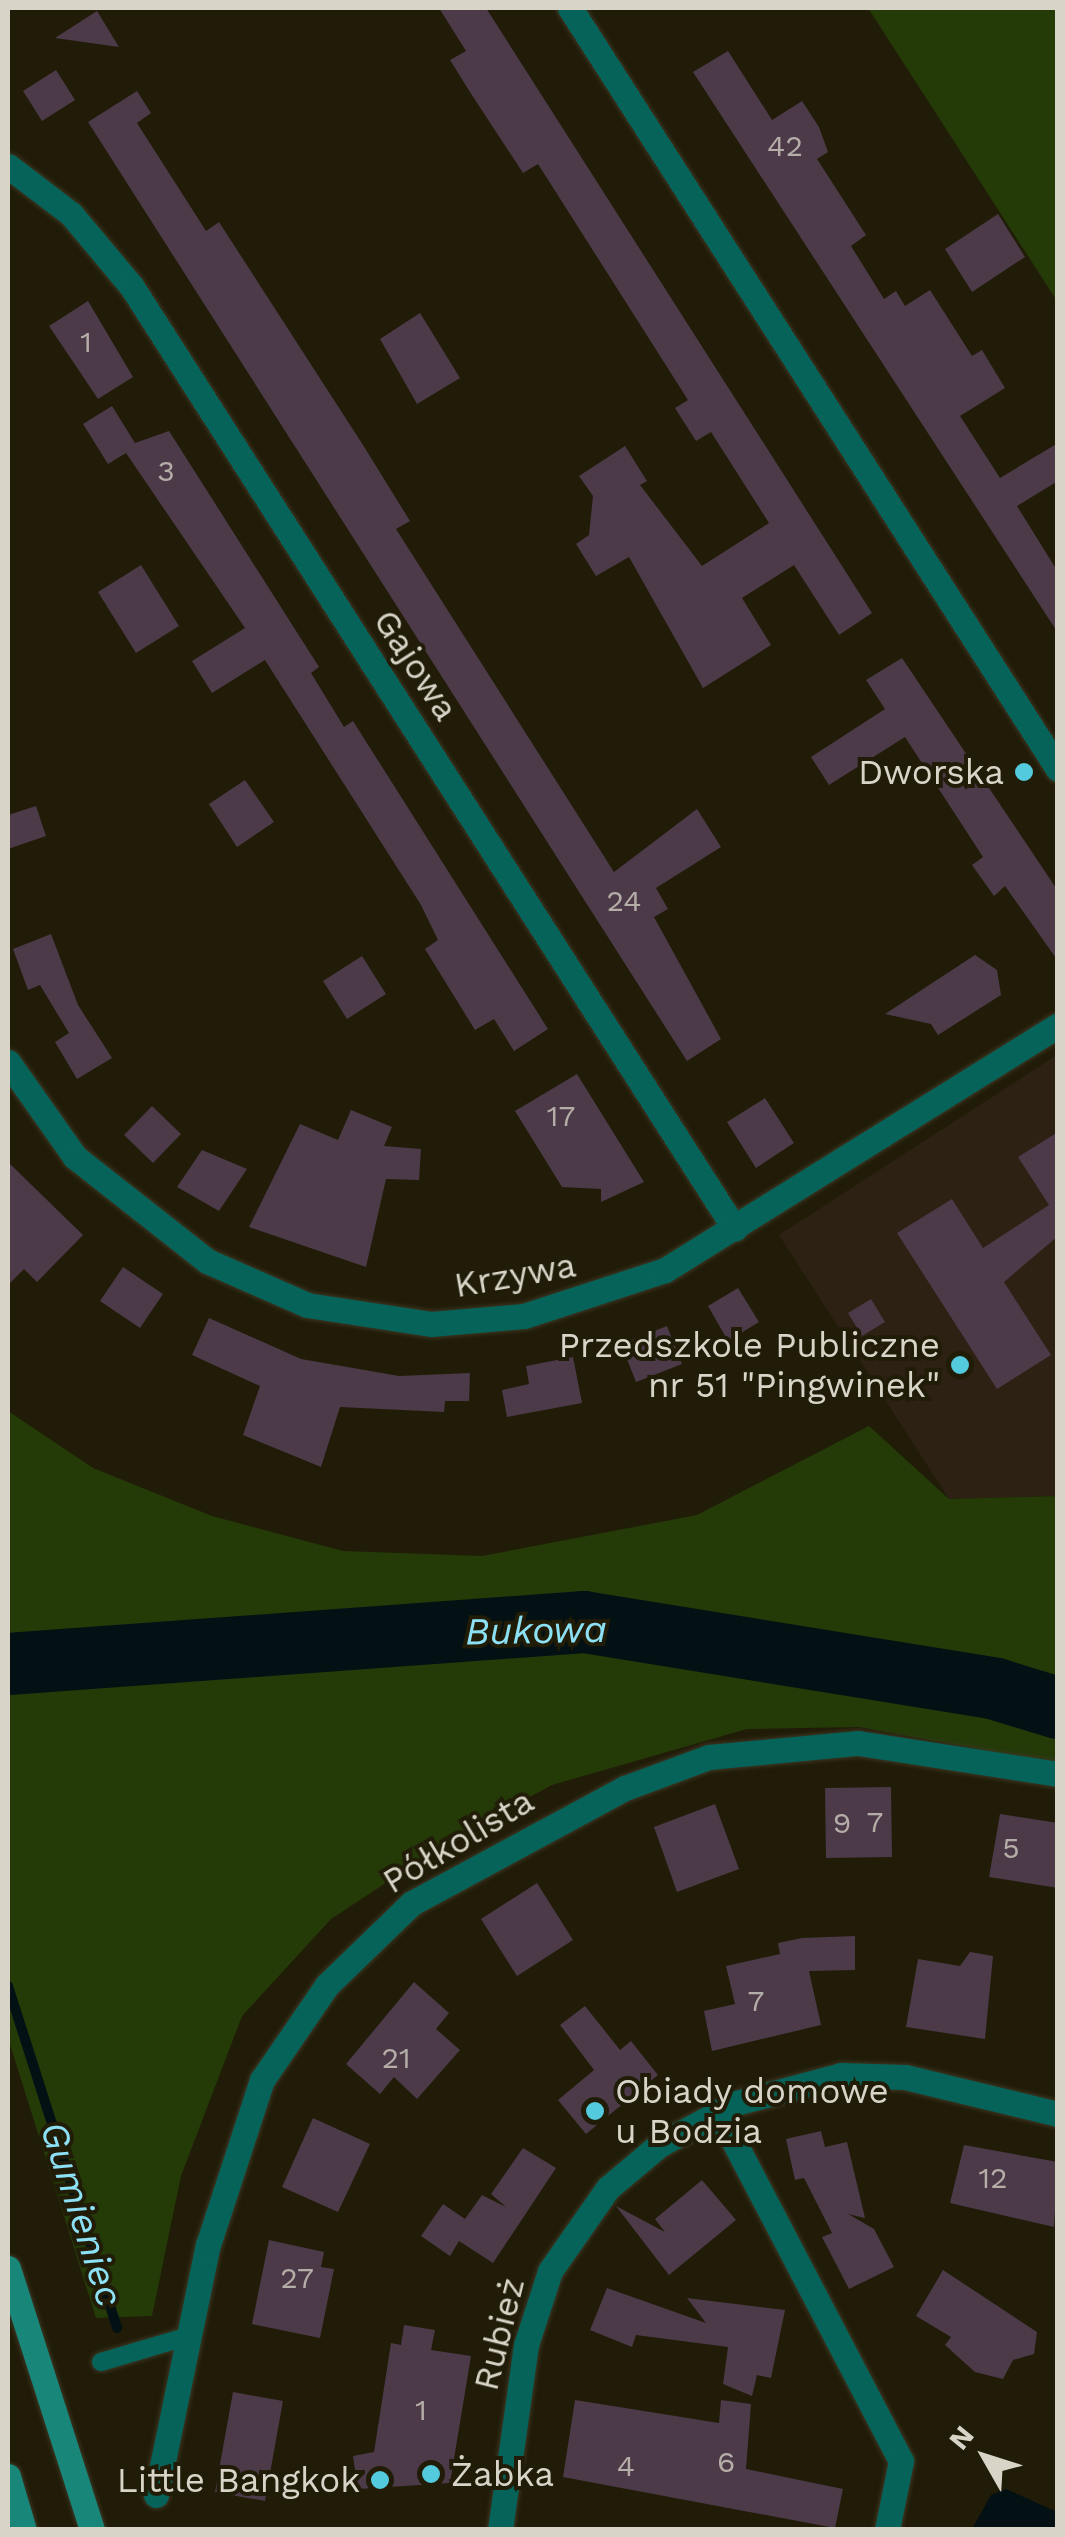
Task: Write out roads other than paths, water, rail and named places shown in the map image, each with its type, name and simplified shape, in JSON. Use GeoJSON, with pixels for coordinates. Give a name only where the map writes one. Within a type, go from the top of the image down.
{"type":"FeatureCollection","features":[{"type":"Feature","properties":{"kind":"main road"},"geometry":{"type":"LineString","coordinates":[[8,2268],[92,2530]]}},
{"type":"Feature","properties":{"kind":"main road"},"geometry":{"type":"LineString","coordinates":[[8,2476],[24,2530]]}},
{"type":"Feature","properties":{"kind":"street"},"geometry":{"type":"LineString","coordinates":[[570,8],[1058,769]]}},
{"type":"Feature","properties":{"kind":"street","name":"Gajowa"},"geometry":{"type":"LineString","coordinates":[[8,166],[71,214],[132,286],[735,1229]]}},
{"type":"Feature","properties":{"kind":"street","name":"Krzywa"},"geometry":{"type":"LineString","coordinates":[[8,1062],[51,1130],[135,1211],[242,1280],[347,1316],[431,1324],[524,1316],[666,1270],[1058,1026]]}},
{"type":"Feature","properties":{"kind":"street","name":"Półkolista"},"geometry":{"type":"LineString","coordinates":[[156,2494],[227,2179],[280,2048],[352,1958],[443,1882],[625,1788],[748,1750],[858,1743],[1058,1774]]}},
{"type":"Feature","properties":{"kind":"street","name":"Rubież"},"geometry":{"type":"LineString","coordinates":[[500,2530],[526,2345],[550,2271],[608,2188],[718,2112],[815,2080],[886,2074],[1058,2114]]}},
{"type":"Feature","properties":{"kind":"street"},"geometry":{"type":"LineString","coordinates":[[718,2112],[901,2460],[887,2530]]}},
{"type":"Feature","properties":{"kind":"lane"},"geometry":{"type":"LineString","coordinates":[[101,2362],[189,2336]]}},
{"type":"Feature","properties":{"kind":"waterway","name":"Bukowa"},"geometry":{"type":"LineString","coordinates":[[8,1664],[584,1622],[996,1689],[1058,1708]]}},
{"type":"Feature","properties":{"kind":"waterway","name":"Gumieniec"},"geometry":{"type":"LineString","coordinates":[[8,1986],[117,2328]]}},
{"type":"Feature","properties":{"kind":"place","name":"Dworska"},"geometry":{"type":"Point","coordinates":[1024,772]}},
{"type":"Feature","properties":{"kind":"place","name":"Przedszkole Publiczne nr 51 \"Pingwinek\""},"geometry":{"type":"Point","coordinates":[960,1365]}},
{"type":"Feature","properties":{"kind":"place","name":"Obiady domowe u Bodzia"},"geometry":{"type":"Point","coordinates":[595,2111]}},
{"type":"Feature","properties":{"kind":"place","name":"Żabka"},"geometry":{"type":"Point","coordinates":[431,2474]}},
{"type":"Feature","properties":{"kind":"place","name":"Little Bangkok"},"geometry":{"type":"Point","coordinates":[380,2480]}}]}
